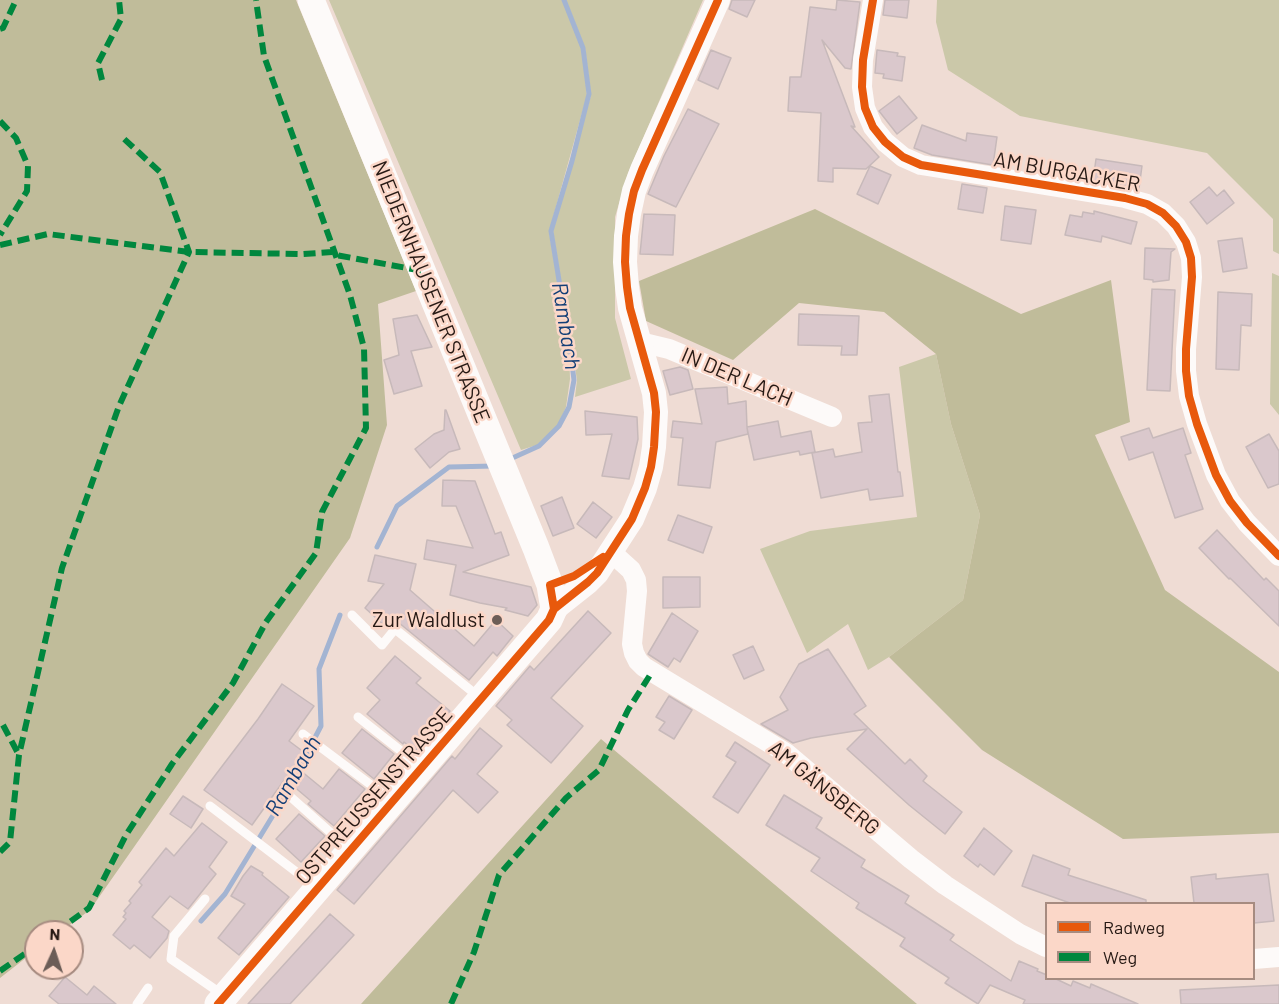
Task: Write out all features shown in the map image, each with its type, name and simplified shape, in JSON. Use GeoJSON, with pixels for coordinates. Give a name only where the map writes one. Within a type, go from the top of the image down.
{"type":"FeatureCollection","features":[{"type":"Feature","properties":{"kind":"main road","name":"NIEDERNHAUSENER STRASSE"},"geometry":{"type":"LineString","coordinates":[[311,0],[497,451],[552,597]]}},
{"type":"Feature","properties":{"kind":"main road","name":"OSTPREUSSENSTRASSE"},"geometry":{"type":"LineString","coordinates":[[222,1000],[549,620],[552,597]]}},
{"type":"Feature","properties":{"kind":"street","name":"OSTPREUSSENSTRASSE"},"geometry":{"type":"LineString","coordinates":[[552,597],[588,582],[597,573],[640,502],[651,467],[656,412],[654,393],[630,308],[627,287],[625,262],[629,214],[642,170],[718,0]]}},
{"type":"Feature","properties":{"kind":"street","name":"AM BURGACKER"},"geometry":{"type":"LineString","coordinates":[[873,0],[863,60],[862,87],[865,108],[873,127],[885,142],[903,157],[921,165],[1125,198],[1147,204],[1163,213],[1176,226],[1186,242],[1191,258],[1192,277],[1186,371],[1189,396],[1197,424],[1216,475],[1230,501],[1247,523],[1279,556]]}},
{"type":"Feature","properties":{"kind":"street","name":"IN DER LACH"},"geometry":{"type":"LineString","coordinates":[[640,342],[669,349],[832,417]]}},
{"type":"Feature","properties":{"kind":"street","name":"AM GÄNSBERG"},"geometry":{"type":"LineString","coordinates":[[610,551],[631,570],[636,580],[632,644],[638,661],[644,667],[786,753],[919,866],[1020,934],[1045,946]]}},
{"type":"Feature","properties":{"kind":"street"},"geometry":{"type":"LineString","coordinates":[[1255,959],[1279,957]]}},
{"type":"Feature","properties":{"kind":"lane"},"geometry":{"type":"LineString","coordinates":[[352,615],[382,645],[395,629],[481,699]]}},
{"type":"Feature","properties":{"kind":"lane"},"geometry":{"type":"LineString","coordinates":[[358,717],[422,767]]}},
{"type":"Feature","properties":{"kind":"lane"},"geometry":{"type":"LineString","coordinates":[[307,737],[393,801]]}},
{"type":"Feature","properties":{"kind":"lane"},"geometry":{"type":"LineString","coordinates":[[286,794],[351,850]]}},
{"type":"Feature","properties":{"kind":"lane"},"geometry":{"type":"LineString","coordinates":[[210,806],[318,889]]}},
{"type":"Feature","properties":{"kind":"lane"},"geometry":{"type":"LineString","coordinates":[[205,899],[174,936],[171,959],[222,1000]]}},
{"type":"Feature","properties":{"kind":"lane"},"geometry":{"type":"LineString","coordinates":[[136,1004],[148,988]]}},
{"type":"Feature","properties":{"kind":"shaded area"},"geometry":{"type":"Polygon","coordinates":[[[0,0],[296,0],[416,291],[378,304],[387,425],[350,538],[90,910],[76,920],[24,920],[24,959],[0,978],[0,0]]]}},
{"type":"Feature","properties":{"kind":"shaded area"},"geometry":{"type":"Polygon","coordinates":[[[329,0],[562,0],[582,49],[587,95],[549,232],[569,348],[570,379],[566,407],[558,426],[537,445],[521,450],[329,0]]]}},
{"type":"Feature","properties":{"kind":"shaded area"},"geometry":{"type":"Polygon","coordinates":[[[566,0],[703,0],[628,173],[615,217],[615,318],[631,379],[575,397],[577,380],[553,231],[591,95],[585,48],[566,0]]]}},
{"type":"Feature","properties":{"kind":"shaded area"},"geometry":{"type":"Polygon","coordinates":[[[937,0],[1279,0],[1279,254],[1273,251],[1273,219],[1207,153],[1020,116],[948,70],[936,22],[937,0]]]}},
{"type":"Feature","properties":{"kind":"shaded area"},"geometry":{"type":"Polygon","coordinates":[[[815,209],[1021,314],[1111,280],[1130,422],[1095,435],[1165,590],[1279,672],[1279,833],[1123,839],[982,750],[889,657],[963,600],[980,515],[951,424],[936,354],[884,312],[799,303],[733,360],[646,321],[639,281],[815,209]]]}},
{"type":"Feature","properties":{"kind":"shaded area"},"geometry":{"type":"Polygon","coordinates":[[[1272,273],[1279,276],[1279,415],[1270,404],[1272,273]]]}},
{"type":"Feature","properties":{"kind":"shaded area"},"geometry":{"type":"Polygon","coordinates":[[[936,354],[951,424],[980,515],[963,600],[889,657],[868,670],[848,624],[807,653],[760,549],[810,531],[917,517],[899,367],[936,354]]]}},
{"type":"Feature","properties":{"kind":"shaded area"},"geometry":{"type":"Polygon","coordinates":[[[601,739],[917,1004],[361,1004],[601,739]]]}},
{"type":"Feature","properties":{"kind":"building"},"geometry":{"type":"Polygon","coordinates":[[[732,0],[755,0],[747,17],[729,9],[732,0]]]}},
{"type":"Feature","properties":{"kind":"building"},"geometry":{"type":"Polygon","coordinates":[[[837,0],[860,2],[851,69],[845,68],[822,40],[855,127],[851,126],[879,157],[866,169],[833,168],[833,182],[818,181],[821,113],[788,111],[790,77],[801,77],[810,7],[836,10],[837,0]]]}},
{"type":"Feature","properties":{"kind":"building"},"geometry":{"type":"Polygon","coordinates":[[[885,0],[909,0],[907,18],[883,15],[885,0]]]}},
{"type":"Feature","properties":{"kind":"building"},"geometry":{"type":"Polygon","coordinates":[[[711,50],[731,58],[718,89],[698,80],[711,50]]]}},
{"type":"Feature","properties":{"kind":"building"},"geometry":{"type":"Polygon","coordinates":[[[877,50],[898,53],[897,56],[905,57],[902,81],[883,78],[884,74],[875,73],[877,50]]]}},
{"type":"Feature","properties":{"kind":"building"},"geometry":{"type":"Polygon","coordinates":[[[899,96],[917,118],[897,134],[879,111],[899,96]]]}},
{"type":"Feature","properties":{"kind":"building"},"geometry":{"type":"Polygon","coordinates":[[[688,109],[719,124],[676,207],[648,194],[688,109]]]}},
{"type":"Feature","properties":{"kind":"building"},"geometry":{"type":"Polygon","coordinates":[[[922,125],[966,141],[967,133],[997,137],[993,165],[932,155],[914,148],[922,125]]]}},
{"type":"Feature","properties":{"kind":"building"},"geometry":{"type":"Polygon","coordinates":[[[1096,159],[1142,166],[1139,188],[1093,181],[1096,159]]]}},
{"type":"Feature","properties":{"kind":"building"},"geometry":{"type":"Polygon","coordinates":[[[870,166],[891,175],[878,204],[857,194],[870,166]]]}},
{"type":"Feature","properties":{"kind":"building"},"geometry":{"type":"Polygon","coordinates":[[[962,184],[987,188],[983,213],[958,209],[962,184]]]}},
{"type":"Feature","properties":{"kind":"building"},"geometry":{"type":"Polygon","coordinates":[[[1209,187],[1217,196],[1224,190],[1234,203],[1207,224],[1190,202],[1209,187]]]}},
{"type":"Feature","properties":{"kind":"building"},"geometry":{"type":"Polygon","coordinates":[[[1005,206],[1036,210],[1031,244],[1001,240],[1005,206]]]}},
{"type":"Feature","properties":{"kind":"building"},"geometry":{"type":"Polygon","coordinates":[[[1094,211],[1137,222],[1131,244],[1102,236],[1101,242],[1065,235],[1070,215],[1082,217],[1083,212],[1094,214],[1094,211]]]}},
{"type":"Feature","properties":{"kind":"building"},"geometry":{"type":"Polygon","coordinates":[[[644,214],[675,215],[673,255],[640,254],[644,214]]]}},
{"type":"Feature","properties":{"kind":"building"},"geometry":{"type":"Polygon","coordinates":[[[1242,238],[1247,268],[1223,272],[1218,241],[1242,238]]]}},
{"type":"Feature","properties":{"kind":"building"},"geometry":{"type":"Polygon","coordinates":[[[1145,248],[1175,249],[1171,252],[1169,280],[1153,282],[1153,280],[1144,279],[1145,248]]]}},
{"type":"Feature","properties":{"kind":"building"},"geometry":{"type":"Polygon","coordinates":[[[1152,289],[1175,290],[1170,391],[1147,390],[1152,289]]]}},
{"type":"Feature","properties":{"kind":"building"},"geometry":{"type":"Polygon","coordinates":[[[1218,292],[1252,294],[1251,326],[1241,325],[1239,370],[1216,369],[1218,292]]]}},
{"type":"Feature","properties":{"kind":"building"},"geometry":{"type":"Polygon","coordinates":[[[799,314],[859,316],[857,355],[841,355],[842,346],[798,345],[799,314]]]}},
{"type":"Feature","properties":{"kind":"building"},"geometry":{"type":"Polygon","coordinates":[[[417,315],[432,347],[411,351],[422,386],[394,394],[384,360],[399,355],[393,319],[417,315]]]}},
{"type":"Feature","properties":{"kind":"building"},"geometry":{"type":"Polygon","coordinates":[[[680,367],[688,370],[693,389],[670,395],[663,371],[680,367]]]}},
{"type":"Feature","properties":{"kind":"building"},"geometry":{"type":"Polygon","coordinates":[[[727,387],[728,404],[746,401],[747,427],[778,421],[781,437],[811,431],[815,452],[800,455],[799,451],[754,460],[747,428],[748,434],[716,442],[710,488],[678,485],[683,438],[671,437],[673,421],[702,424],[695,389],[727,387]]]}},
{"type":"Feature","properties":{"kind":"building"},"geometry":{"type":"Polygon","coordinates":[[[889,394],[903,496],[870,500],[868,489],[821,498],[812,453],[833,449],[835,457],[862,452],[858,423],[872,422],[869,396],[889,394]]]}},
{"type":"Feature","properties":{"kind":"building"},"geometry":{"type":"Polygon","coordinates":[[[445,410],[460,449],[449,452],[430,468],[415,449],[434,434],[444,430],[445,410]]]}},
{"type":"Feature","properties":{"kind":"building"},"geometry":{"type":"Polygon","coordinates":[[[585,411],[637,417],[638,439],[629,479],[602,476],[612,434],[586,435],[585,411]]]}},
{"type":"Feature","properties":{"kind":"building"},"geometry":{"type":"Polygon","coordinates":[[[1149,428],[1153,438],[1183,428],[1191,453],[1185,455],[1203,509],[1175,518],[1153,452],[1129,460],[1121,437],[1149,428]]]}},
{"type":"Feature","properties":{"kind":"building"},"geometry":{"type":"Polygon","coordinates":[[[1269,434],[1279,451],[1279,484],[1268,488],[1246,447],[1269,434]]]}},
{"type":"Feature","properties":{"kind":"building"},"geometry":{"type":"Polygon","coordinates":[[[443,480],[475,481],[495,534],[501,532],[509,555],[463,572],[531,587],[537,605],[528,616],[505,610],[507,608],[450,595],[456,565],[424,559],[427,540],[473,548],[456,506],[442,506],[443,480]]]}},
{"type":"Feature","properties":{"kind":"building"},"geometry":{"type":"Polygon","coordinates":[[[562,497],[574,528],[553,536],[541,506],[562,497]]]}},
{"type":"Feature","properties":{"kind":"building"},"geometry":{"type":"Polygon","coordinates":[[[593,502],[612,517],[596,538],[577,524],[593,502]]]}},
{"type":"Feature","properties":{"kind":"building"},"geometry":{"type":"Polygon","coordinates":[[[678,515],[712,527],[703,553],[668,540],[678,515]]]}},
{"type":"Feature","properties":{"kind":"building"},"geometry":{"type":"Polygon","coordinates":[[[1217,530],[1264,580],[1266,578],[1279,591],[1279,626],[1199,548],[1217,530]]]}},
{"type":"Feature","properties":{"kind":"building"},"geometry":{"type":"Polygon","coordinates":[[[375,555],[416,564],[410,590],[474,646],[496,620],[513,636],[497,656],[493,652],[469,680],[393,618],[386,627],[365,608],[384,584],[368,581],[375,555]]]}},
{"type":"Feature","properties":{"kind":"building"},"geometry":{"type":"Polygon","coordinates":[[[663,577],[700,577],[700,607],[663,608],[663,577]]]}},
{"type":"Feature","properties":{"kind":"building"},"geometry":{"type":"Polygon","coordinates":[[[588,611],[611,633],[551,698],[583,726],[551,763],[507,725],[512,720],[496,706],[530,666],[534,670],[588,611]]]}},
{"type":"Feature","properties":{"kind":"building"},"geometry":{"type":"Polygon","coordinates":[[[672,613],[698,631],[680,662],[674,658],[668,667],[648,654],[672,613]]]}},
{"type":"Feature","properties":{"kind":"building"},"geometry":{"type":"Polygon","coordinates":[[[753,646],[764,670],[744,679],[733,655],[753,646]]]}},
{"type":"Feature","properties":{"kind":"building"},"geometry":{"type":"Polygon","coordinates":[[[828,649],[866,706],[854,714],[905,764],[910,759],[927,776],[923,781],[962,812],[945,834],[847,749],[867,729],[793,743],[761,724],[788,710],[780,697],[799,664],[828,649]]]}},
{"type":"Feature","properties":{"kind":"building"},"geometry":{"type":"Polygon","coordinates":[[[395,656],[421,678],[416,683],[450,711],[415,751],[367,714],[380,700],[367,688],[395,656]]]}},
{"type":"Feature","properties":{"kind":"building"},"geometry":{"type":"Polygon","coordinates":[[[282,684],[314,706],[289,741],[305,753],[295,766],[323,789],[339,769],[365,789],[334,826],[308,804],[311,801],[285,779],[252,825],[204,790],[282,684]]]}},
{"type":"Feature","properties":{"kind":"building"},"geometry":{"type":"Polygon","coordinates":[[[669,696],[692,710],[674,739],[659,730],[665,722],[656,717],[669,696]]]}},
{"type":"Feature","properties":{"kind":"building"},"geometry":{"type":"Polygon","coordinates":[[[480,728],[502,746],[477,774],[498,792],[478,813],[453,790],[354,904],[337,890],[452,756],[455,759],[480,728]]]}},
{"type":"Feature","properties":{"kind":"building"},"geometry":{"type":"Polygon","coordinates":[[[362,729],[394,754],[374,779],[342,753],[362,729]]]}},
{"type":"Feature","properties":{"kind":"building"},"geometry":{"type":"Polygon","coordinates":[[[735,742],[770,765],[738,813],[713,797],[736,762],[726,756],[735,742]]]}},
{"type":"Feature","properties":{"kind":"building"},"geometry":{"type":"Polygon","coordinates":[[[784,795],[822,818],[816,828],[865,860],[861,867],[909,896],[905,903],[954,935],[950,940],[1011,981],[1019,961],[1038,969],[1037,971],[1045,974],[1045,980],[1058,980],[1071,986],[1073,981],[1090,988],[1091,984],[1138,1004],[1023,1004],[1025,1000],[990,985],[978,1004],[945,983],[949,978],[900,946],[905,938],[856,908],[859,903],[811,871],[820,858],[766,825],[784,795]]]}},
{"type":"Feature","properties":{"kind":"building"},"geometry":{"type":"Polygon","coordinates":[[[183,796],[203,809],[191,828],[170,814],[183,796]]]}},
{"type":"Feature","properties":{"kind":"building"},"geometry":{"type":"Polygon","coordinates":[[[299,814],[325,836],[301,862],[276,839],[299,814]]]}},
{"type":"Feature","properties":{"kind":"building"},"geometry":{"type":"Polygon","coordinates":[[[202,823],[227,842],[209,867],[216,874],[188,909],[170,896],[152,917],[169,931],[167,938],[150,958],[134,945],[130,949],[113,935],[126,919],[123,917],[126,913],[124,911],[142,885],[139,882],[166,848],[174,856],[202,823]]]}},
{"type":"Feature","properties":{"kind":"building"},"geometry":{"type":"Polygon","coordinates":[[[984,828],[1012,851],[994,875],[980,864],[978,867],[964,856],[984,828]]]}},
{"type":"Feature","properties":{"kind":"building"},"geometry":{"type":"Polygon","coordinates":[[[1033,855],[1070,869],[1068,875],[1146,900],[1146,902],[1067,902],[1022,886],[1033,855]]]}},
{"type":"Feature","properties":{"kind":"building"},"geometry":{"type":"Polygon","coordinates":[[[251,866],[263,873],[262,875],[289,897],[239,955],[218,938],[245,904],[231,896],[251,866]]]}},
{"type":"Feature","properties":{"kind":"building"},"geometry":{"type":"Polygon","coordinates":[[[1216,874],[1216,879],[1268,874],[1274,921],[1255,923],[1255,902],[1194,902],[1191,877],[1216,874]]]}},
{"type":"Feature","properties":{"kind":"building"},"geometry":{"type":"Polygon","coordinates":[[[330,914],[354,935],[290,1004],[248,1004],[330,914]]]}},
{"type":"Feature","properties":{"kind":"building"},"geometry":{"type":"Polygon","coordinates":[[[62,980],[69,980],[87,995],[94,986],[116,1004],[59,1004],[49,996],[62,980]]]}},
{"type":"Feature","properties":{"kind":"building"},"geometry":{"type":"Polygon","coordinates":[[[1279,985],[1279,1004],[1181,1004],[1180,990],[1279,985]]]}},
{"type":"Feature","properties":{"kind":"waterway","name":"Rambach"},"geometry":{"type":"LineString","coordinates":[[508,460],[539,446],[559,426],[569,407],[574,380],[551,231],[589,94],[583,48],[564,0]]}},
{"type":"Feature","properties":{"kind":"waterway","name":"Rambach"},"geometry":{"type":"LineString","coordinates":[[377,547],[397,506],[449,467],[494,466]]}},
{"type":"Feature","properties":{"kind":"waterway","name":"Rambach"},"geometry":{"type":"LineString","coordinates":[[201,921],[225,894],[283,799],[321,726],[319,669],[340,615]]}},
{"type":"Feature","properties":{"kind":"marked path"},"geometry":{"type":"LineString","coordinates":[[0,29],[3,28],[16,0]]}},
{"type":"Feature","properties":{"kind":"marked path"},"geometry":{"type":"LineString","coordinates":[[102,80],[98,63],[121,19],[119,0]]}},
{"type":"Feature","properties":{"kind":"marked path"},"geometry":{"type":"LineString","coordinates":[[72,920],[89,908],[126,835],[172,764],[233,683],[266,622],[316,553],[322,512],[366,428],[364,348],[350,295],[264,56],[256,0]]}},
{"type":"Feature","properties":{"kind":"marked path"},"geometry":{"type":"LineString","coordinates":[[0,121],[16,138],[28,166],[27,191],[0,235]]}},
{"type":"Feature","properties":{"kind":"marked path"},"geometry":{"type":"LineString","coordinates":[[0,852],[10,842],[19,755],[62,568],[119,406],[189,252],[160,172],[122,137]]}},
{"type":"Feature","properties":{"kind":"marked path"},"geometry":{"type":"LineString","coordinates":[[0,245],[48,234],[189,252],[303,254],[332,252],[336,255],[423,271]]}},
{"type":"Feature","properties":{"kind":"marked path"},"geometry":{"type":"LineString","coordinates":[[451,1004],[474,952],[499,875],[566,798],[599,770],[628,710],[652,672]]}},
{"type":"Feature","properties":{"kind":"marked path"},"geometry":{"type":"LineString","coordinates":[[3,725],[19,755]]}},
{"type":"Feature","properties":{"kind":"marked path"},"geometry":{"type":"LineString","coordinates":[[0,971],[24,954]]}},
{"type":"Feature","properties":{"kind":"cycle path"},"geometry":{"type":"LineString","coordinates":[[554,609],[597,573],[632,519],[651,467],[656,412],[654,393],[630,308],[627,287],[625,262],[629,214],[642,170],[718,0]]}},
{"type":"Feature","properties":{"kind":"cycle path"},"geometry":{"type":"LineString","coordinates":[[873,0],[863,60],[862,87],[865,108],[873,127],[885,142],[903,157],[921,165],[1125,198],[1147,204],[1163,213],[1176,226],[1186,242],[1191,258],[1192,277],[1186,371],[1189,396],[1197,424],[1216,475],[1230,501],[1247,523],[1279,556]]}},
{"type":"Feature","properties":{"kind":"cycle path"},"geometry":{"type":"LineString","coordinates":[[218,1004],[549,620],[554,609],[550,585],[574,576],[603,557]]}},
{"type":"Feature","properties":{"kind":"place","name":"Zur Waldlust"},"geometry":{"type":"Point","coordinates":[497,620]}}]}
